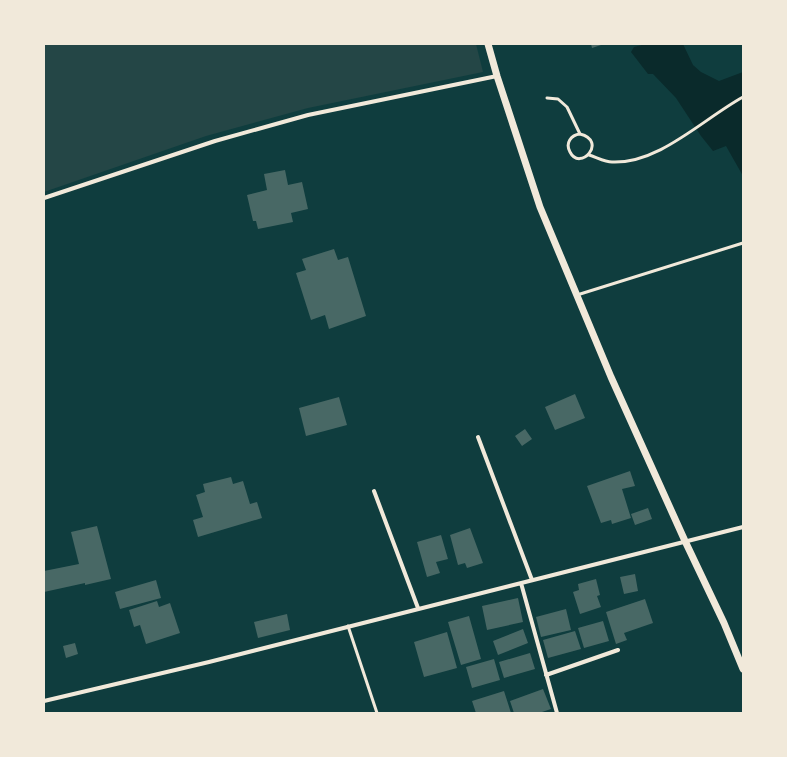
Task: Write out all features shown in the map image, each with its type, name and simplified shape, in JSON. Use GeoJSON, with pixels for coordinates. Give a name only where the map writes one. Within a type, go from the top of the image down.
{"type":"FeatureCollection","features":[{"type":"Feature","properties":{"kind":"street"},"geometry":{"type":"LineString","coordinates":[[488,44],[496,76],[540,207],[611,377],[685,541],[724,623],[743,669]]}},
{"type":"Feature","properties":{"kind":"street"},"geometry":{"type":"LineString","coordinates":[[44,198],[215,141],[308,115],[496,76]]}},
{"type":"Feature","properties":{"kind":"street"},"geometry":{"type":"LineString","coordinates":[[478,437],[532,580]]}},
{"type":"Feature","properties":{"kind":"street"},"geometry":{"type":"LineString","coordinates":[[374,490],[418,608]]}},
{"type":"Feature","properties":{"kind":"street"},"geometry":{"type":"LineString","coordinates":[[44,701],[209,662],[743,527]]}},
{"type":"Feature","properties":{"kind":"street"},"geometry":{"type":"LineString","coordinates":[[521,583],[557,713]]}},
{"type":"Feature","properties":{"kind":"street"},"geometry":{"type":"LineString","coordinates":[[546,675],[618,650]]}},
{"type":"Feature","properties":{"kind":"lane"},"geometry":{"type":"LineString","coordinates":[[589,155],[592,144],[588,137],[580,134],[576,135],[570,140],[568,143],[569,151],[578,158],[589,155],[611,162],[643,158],[676,140],[743,97]]}},
{"type":"Feature","properties":{"kind":"lane"},"geometry":{"type":"LineString","coordinates":[[548,98],[558,99],[567,107],[580,134]]}},
{"type":"Feature","properties":{"kind":"lane"},"geometry":{"type":"LineString","coordinates":[[577,296],[743,243]]}},
{"type":"Feature","properties":{"kind":"lane"},"geometry":{"type":"LineString","coordinates":[[348,626],[377,713]]}},
{"type":"Feature","properties":{"kind":"shaded area"},"geometry":{"type":"Polygon","coordinates":[[[44,44],[476,44],[483,72],[308,108],[206,136],[44,192],[44,44]]]}},
{"type":"Feature","properties":{"kind":"shaded area"},"geometry":{"type":"Polygon","coordinates":[[[646,44],[683,44],[693,65],[701,72],[719,81],[743,72],[743,176],[726,146],[713,151],[701,136],[676,98],[653,74],[648,74],[631,52],[634,47],[646,44]]]}},
{"type":"Feature","properties":{"kind":"building"},"geometry":{"type":"Polygon","coordinates":[[[591,44],[604,44],[592,48],[591,44]]]}},
{"type":"Feature","properties":{"kind":"building"},"geometry":{"type":"Polygon","coordinates":[[[285,170],[288,185],[302,182],[308,209],[291,213],[293,222],[258,229],[256,221],[253,221],[247,195],[267,190],[264,174],[285,170]]]}},
{"type":"Feature","properties":{"kind":"building"},"geometry":{"type":"Polygon","coordinates":[[[334,249],[338,260],[348,257],[366,316],[329,329],[325,315],[311,320],[296,273],[306,270],[302,259],[334,249]]]}},
{"type":"Feature","properties":{"kind":"building"},"geometry":{"type":"Polygon","coordinates":[[[575,394],[585,418],[555,430],[545,407],[575,394]]]}},
{"type":"Feature","properties":{"kind":"building"},"geometry":{"type":"Polygon","coordinates":[[[339,397],[347,425],[306,436],[299,408],[339,397]]]}},
{"type":"Feature","properties":{"kind":"building"},"geometry":{"type":"Polygon","coordinates":[[[525,429],[532,439],[522,446],[515,436],[525,429]]]}},
{"type":"Feature","properties":{"kind":"building"},"geometry":{"type":"Polygon","coordinates":[[[630,471],[635,486],[622,489],[631,518],[612,524],[611,520],[601,523],[587,486],[630,471]]]}},
{"type":"Feature","properties":{"kind":"building"},"geometry":{"type":"Polygon","coordinates":[[[231,477],[233,484],[243,481],[250,504],[257,502],[262,518],[198,537],[193,520],[203,517],[196,495],[205,492],[203,484],[231,477]]]}},
{"type":"Feature","properties":{"kind":"building"},"geometry":{"type":"Polygon","coordinates":[[[648,508],[652,519],[635,525],[631,514],[648,508]]]}},
{"type":"Feature","properties":{"kind":"building"},"geometry":{"type":"Polygon","coordinates":[[[97,526],[111,579],[44,592],[44,571],[79,564],[71,532],[97,526]]]}},
{"type":"Feature","properties":{"kind":"building"},"geometry":{"type":"Polygon","coordinates":[[[470,528],[483,563],[467,568],[465,563],[458,565],[450,535],[470,528]]]}},
{"type":"Feature","properties":{"kind":"building"},"geometry":{"type":"Polygon","coordinates":[[[441,535],[448,559],[436,562],[440,573],[427,577],[417,542],[441,535]]]}},
{"type":"Feature","properties":{"kind":"building"},"geometry":{"type":"Polygon","coordinates":[[[635,574],[638,591],[624,594],[620,577],[635,574]]]}},
{"type":"Feature","properties":{"kind":"building"},"geometry":{"type":"Polygon","coordinates":[[[596,579],[600,595],[597,596],[601,607],[580,614],[573,592],[579,590],[578,584],[596,579]]]}},
{"type":"Feature","properties":{"kind":"building"},"geometry":{"type":"Polygon","coordinates":[[[156,580],[161,598],[120,609],[115,592],[156,580]]]}},
{"type":"Feature","properties":{"kind":"building"},"geometry":{"type":"Polygon","coordinates":[[[518,598],[523,622],[487,630],[482,606],[518,598]]]}},
{"type":"Feature","properties":{"kind":"building"},"geometry":{"type":"Polygon","coordinates":[[[645,599],[653,623],[624,633],[627,640],[616,644],[606,612],[645,599]]]}},
{"type":"Feature","properties":{"kind":"building"},"geometry":{"type":"Polygon","coordinates":[[[157,601],[159,607],[170,603],[180,633],[146,644],[140,625],[134,627],[129,610],[157,601]]]}},
{"type":"Feature","properties":{"kind":"building"},"geometry":{"type":"Polygon","coordinates":[[[566,609],[571,630],[541,637],[536,617],[566,609]]]}},
{"type":"Feature","properties":{"kind":"building"},"geometry":{"type":"Polygon","coordinates":[[[287,614],[290,630],[258,638],[254,622],[287,614]]]}},
{"type":"Feature","properties":{"kind":"building"},"geometry":{"type":"Polygon","coordinates":[[[469,616],[481,659],[461,665],[448,622],[469,616]]]}},
{"type":"Feature","properties":{"kind":"building"},"geometry":{"type":"Polygon","coordinates":[[[603,621],[609,641],[584,648],[578,628],[603,621]]]}},
{"type":"Feature","properties":{"kind":"building"},"geometry":{"type":"Polygon","coordinates":[[[523,629],[528,643],[498,655],[493,641],[523,629]]]}},
{"type":"Feature","properties":{"kind":"building"},"geometry":{"type":"Polygon","coordinates":[[[575,631],[581,649],[548,658],[543,640],[575,631]]]}},
{"type":"Feature","properties":{"kind":"building"},"geometry":{"type":"Polygon","coordinates":[[[447,632],[457,668],[424,677],[414,642],[447,632]]]}},
{"type":"Feature","properties":{"kind":"building"},"geometry":{"type":"Polygon","coordinates":[[[75,643],[78,654],[66,658],[63,646],[75,643]]]}},
{"type":"Feature","properties":{"kind":"building"},"geometry":{"type":"Polygon","coordinates":[[[530,653],[535,669],[504,678],[499,662],[530,653]]]}},
{"type":"Feature","properties":{"kind":"building"},"geometry":{"type":"Polygon","coordinates":[[[494,659],[500,680],[472,688],[466,667],[494,659]]]}},
{"type":"Feature","properties":{"kind":"building"},"geometry":{"type":"Polygon","coordinates":[[[543,689],[551,709],[539,713],[514,713],[510,701],[543,689]]]}},
{"type":"Feature","properties":{"kind":"building"},"geometry":{"type":"Polygon","coordinates":[[[504,691],[511,713],[476,713],[472,701],[504,691]]]}}]}
